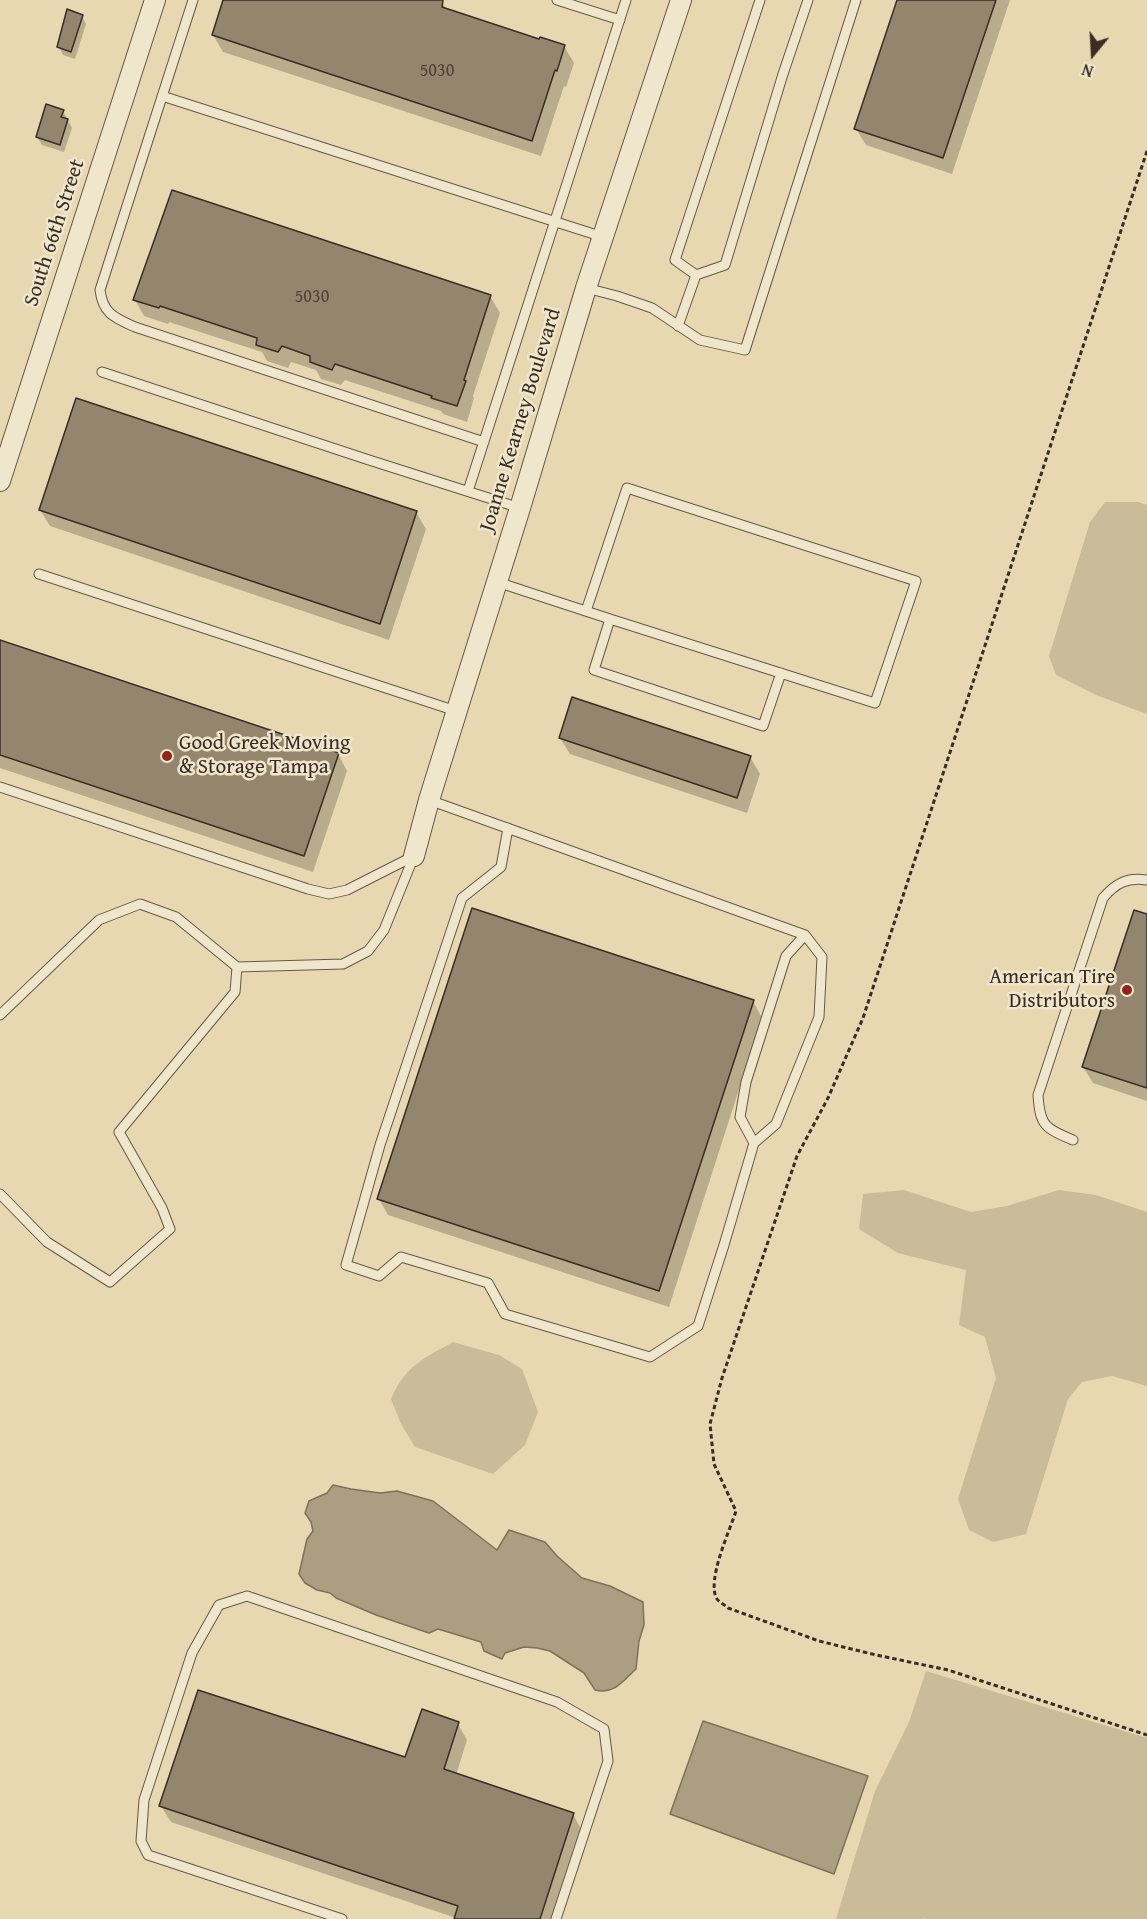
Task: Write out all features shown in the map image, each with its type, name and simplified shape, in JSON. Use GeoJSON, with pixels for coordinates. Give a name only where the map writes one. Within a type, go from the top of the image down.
{"type":"FeatureCollection","features":[{"type":"Feature","properties":{"kind":"street","name":"South 66th Street"},"geometry":{"type":"LineString","coordinates":[[0,481],[155,0]]}},
{"type":"Feature","properties":{"kind":"street","name":"Joanne Kearney Boulevard"},"geometry":{"type":"LineString","coordinates":[[414,856],[429,800],[586,288],[681,0]]}},
{"type":"Feature","properties":{"kind":"lane"},"geometry":{"type":"LineString","coordinates":[[193,0],[100,290],[102,304],[116,319],[135,327],[484,442]]}},
{"type":"Feature","properties":{"kind":"lane"},"geometry":{"type":"LineString","coordinates":[[557,0],[620,20]]}},
{"type":"Feature","properties":{"kind":"lane"},"geometry":{"type":"LineString","coordinates":[[468,491],[626,0]]}},
{"type":"Feature","properties":{"kind":"lane"},"geometry":{"type":"LineString","coordinates":[[696,275],[675,260],[760,0]]}},
{"type":"Feature","properties":{"kind":"lane"},"geometry":{"type":"LineString","coordinates":[[678,326],[696,275],[725,264],[808,0]]}},
{"type":"Feature","properties":{"kind":"lane"},"geometry":{"type":"LineString","coordinates":[[586,288],[652,308],[700,340],[745,350],[856,0]]}},
{"type":"Feature","properties":{"kind":"lane"},"geometry":{"type":"LineString","coordinates":[[162,96],[603,237]]}},
{"type":"Feature","properties":{"kind":"lane"},"geometry":{"type":"LineString","coordinates":[[102,372],[520,508]]}},
{"type":"Feature","properties":{"kind":"lane"},"geometry":{"type":"LineString","coordinates":[[497,582],[610,619],[875,703],[916,581],[627,488],[586,611]]}},
{"type":"Feature","properties":{"kind":"lane"},"geometry":{"type":"LineString","coordinates":[[39,574],[456,711]]}},
{"type":"Feature","properties":{"kind":"lane"},"geometry":{"type":"LineString","coordinates":[[610,619],[594,670],[763,726],[781,673]]}},
{"type":"Feature","properties":{"kind":"lane"},"geometry":{"type":"LineString","coordinates":[[0,788],[329,894],[348,890],[414,856]]}},
{"type":"Feature","properties":{"kind":"lane"},"geometry":{"type":"LineString","coordinates":[[429,800],[508,828],[805,935],[822,957],[819,1017],[776,1125],[754,1143],[698,1326],[650,1357],[505,1314],[488,1283],[401,1257],[378,1276],[346,1265],[380,1145],[462,898],[501,867],[508,828]]}},
{"type":"Feature","properties":{"kind":"lane"},"geometry":{"type":"LineString","coordinates":[[0,1015],[99,920],[140,904],[176,917],[237,967],[343,964],[368,951],[384,930],[414,856]]}},
{"type":"Feature","properties":{"kind":"lane"},"geometry":{"type":"LineString","coordinates":[[1073,1140],[1050,1130],[1040,1115],[1038,1095],[1103,898],[1120,882],[1134,878],[1147,880]]}},
{"type":"Feature","properties":{"kind":"lane"},"geometry":{"type":"LineString","coordinates":[[754,1143],[741,1117],[746,1082],[786,956],[805,935]]}},
{"type":"Feature","properties":{"kind":"lane"},"geometry":{"type":"LineString","coordinates":[[0,1194],[47,1242],[110,1282],[170,1229],[162,1208],[119,1132],[235,992],[237,967]]}},
{"type":"Feature","properties":{"kind":"lane"},"geometry":{"type":"LineString","coordinates":[[342,1919],[148,1855],[141,1840],[144,1800],[192,1653],[219,1605],[247,1596],[557,1702],[604,1729],[608,1761],[556,1919]]}},
{"type":"Feature","properties":{"kind":"path"},"geometry":{"type":"LineString","coordinates":[[1147,151],[863,1018],[828,1098],[797,1156],[722,1378],[710,1424],[714,1464],[736,1511],[717,1568],[714,1587],[717,1599],[728,1608],[819,1641],[948,1670],[1147,1735]]}},
{"type":"Feature","properties":{"kind":"shaded area"},"geometry":{"type":"Polygon","coordinates":[[[1105,502],[1138,502],[1147,505],[1147,714],[1096,695],[1056,675],[1049,656],[1090,522],[1105,502]]]}},
{"type":"Feature","properties":{"kind":"shaded area"},"geometry":{"type":"Polygon","coordinates":[[[904,1190],[971,1212],[1007,1206],[1059,1190],[1096,1195],[1147,1212],[1147,1386],[1112,1376],[1082,1382],[1068,1399],[1026,1534],[993,1542],[969,1530],[958,1499],[996,1378],[985,1337],[959,1325],[966,1270],[898,1253],[859,1229],[863,1194],[904,1190]]]}},
{"type":"Feature","properties":{"kind":"shaded area"},"geometry":{"type":"Polygon","coordinates":[[[453,1342],[499,1355],[522,1369],[538,1412],[525,1445],[493,1474],[415,1447],[401,1424],[391,1399],[403,1378],[416,1364],[453,1342]]]}},
{"type":"Feature","properties":{"kind":"shaded area"},"geometry":{"type":"Polygon","coordinates":[[[333,1485],[380,1493],[397,1491],[433,1501],[497,1550],[509,1530],[545,1542],[582,1578],[610,1586],[643,1602],[644,1625],[639,1641],[636,1669],[613,1689],[595,1690],[584,1673],[550,1651],[524,1647],[505,1653],[502,1659],[484,1651],[481,1642],[438,1629],[429,1633],[376,1615],[305,1583],[299,1574],[307,1539],[313,1531],[311,1522],[305,1513],[309,1501],[327,1493],[333,1485]]]}},
{"type":"Feature","properties":{"kind":"shaded area"},"geometry":{"type":"Polygon","coordinates":[[[926,1671],[1147,1738],[1147,1919],[836,1919],[875,1791],[909,1722],[926,1671]]]}},
{"type":"Feature","properties":{"kind":"shaded area"},"geometry":{"type":"Polygon","coordinates":[[[703,1721],[868,1776],[834,1874],[670,1814],[703,1721]]]}},
{"type":"Feature","properties":{"kind":"building"},"geometry":{"type":"Polygon","coordinates":[[[223,0],[443,0],[442,7],[539,39],[540,37],[565,45],[532,141],[212,35],[223,0]]]}},
{"type":"Feature","properties":{"kind":"building"},"geometry":{"type":"Polygon","coordinates":[[[897,0],[996,0],[943,158],[854,129],[897,0]]]}},
{"type":"Feature","properties":{"kind":"building"},"geometry":{"type":"Polygon","coordinates":[[[67,9],[83,15],[71,52],[57,47],[67,9]]]}},
{"type":"Feature","properties":{"kind":"building"},"geometry":{"type":"Polygon","coordinates":[[[46,104],[64,110],[61,117],[68,119],[60,145],[36,137],[46,104]]]}},
{"type":"Feature","properties":{"kind":"building"},"geometry":{"type":"Polygon","coordinates":[[[172,190],[491,295],[457,406],[335,364],[332,370],[310,362],[310,356],[282,346],[278,352],[256,345],[257,338],[160,306],[159,308],[133,300],[172,190]]]}},
{"type":"Feature","properties":{"kind":"building"},"geometry":{"type":"Polygon","coordinates":[[[76,398],[417,511],[380,624],[39,510],[76,398]]]}},
{"type":"Feature","properties":{"kind":"building"},"geometry":{"type":"Polygon","coordinates":[[[0,640],[339,753],[304,856],[0,755],[0,640]]]}},
{"type":"Feature","properties":{"kind":"building"},"geometry":{"type":"Polygon","coordinates":[[[572,697],[751,756],[737,798],[559,738],[572,697]]]}},
{"type":"Feature","properties":{"kind":"building"},"geometry":{"type":"Polygon","coordinates":[[[472,908],[754,1000],[659,1291],[377,1199],[472,908]]]}},
{"type":"Feature","properties":{"kind":"building","name":"American Tire Distributors"},"geometry":{"type":"Polygon","coordinates":[[[1134,910],[1147,914],[1147,1088],[1082,1067],[1134,910]]]}},
{"type":"Feature","properties":{"kind":"building"},"geometry":{"type":"Polygon","coordinates":[[[198,1690],[405,1757],[422,1709],[459,1722],[444,1769],[574,1813],[540,1919],[454,1919],[458,1906],[159,1806],[198,1690]]]}},
{"type":"Feature","properties":{"kind":"place","name":"Good Greek Moving & Storage Tampa"},"geometry":{"type":"Point","coordinates":[167,756]}},
{"type":"Feature","properties":{"kind":"place","name":"American Tire Distributors"},"geometry":{"type":"Point","coordinates":[1127,990]}}]}
